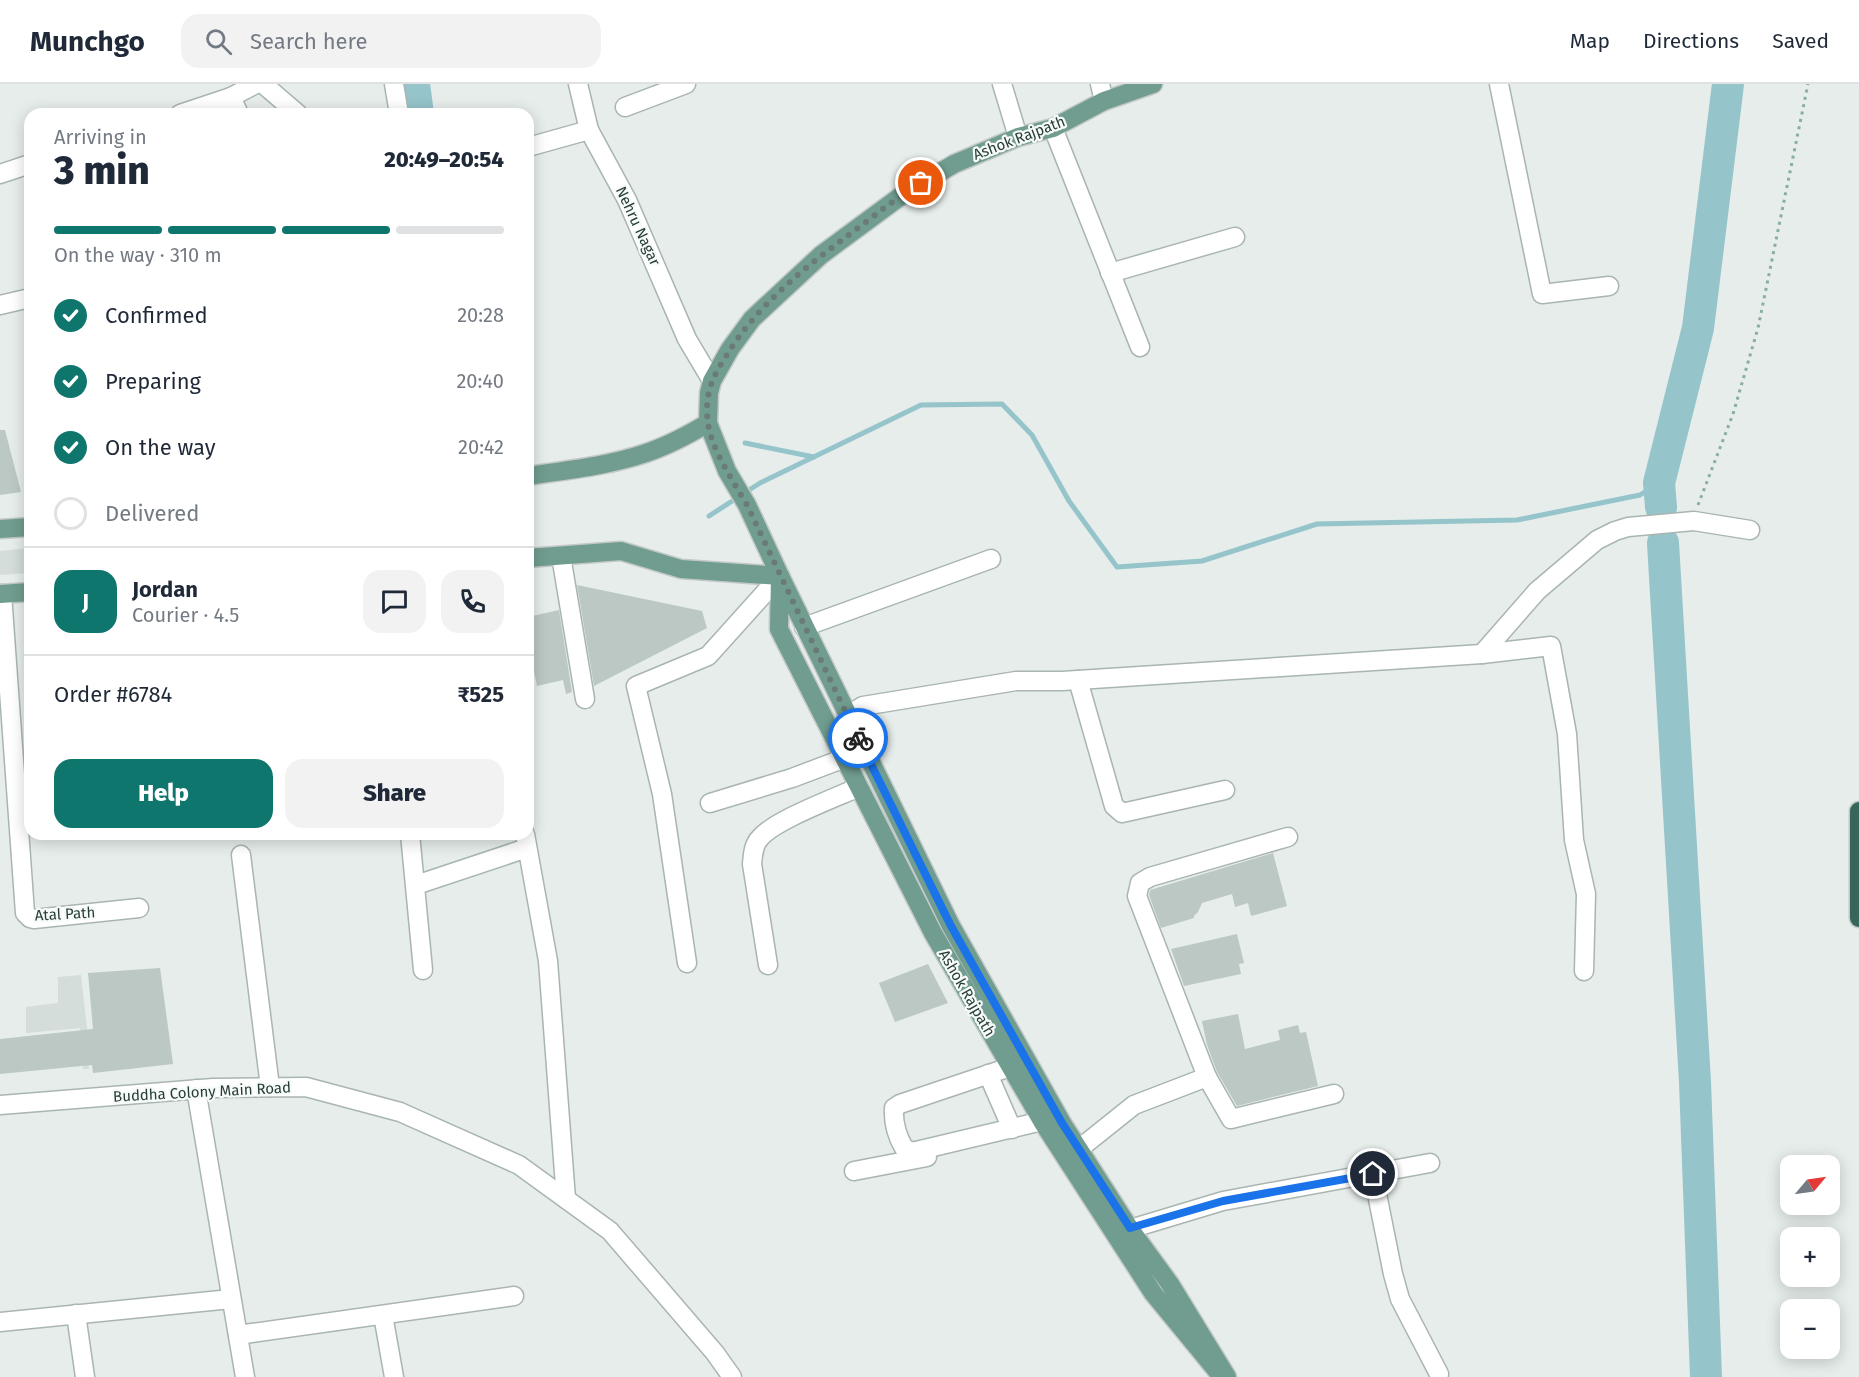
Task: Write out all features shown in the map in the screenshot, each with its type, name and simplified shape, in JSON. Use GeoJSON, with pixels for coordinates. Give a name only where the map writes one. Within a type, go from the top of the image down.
{"type":"FeatureCollection","features":[{"type":"Feature","properties":{"kind":"highway"},"geometry":{"type":"LineString","coordinates":[[1859,811],[1859,918]]}},
{"type":"Feature","properties":{"kind":"main road","name":"Ashok Rajpath"},"geometry":{"type":"LineString","coordinates":[[1153,84],[1102,93],[1053,128],[1018,137],[954,164],[905,193],[821,255],[752,319],[730,349],[708,393],[708,423],[727,471],[747,505],[847,716],[1050,1124],[1079,1149],[1153,1293],[1222,1377]]}},
{"type":"Feature","properties":{"kind":"main road"},"geometry":{"type":"LineString","coordinates":[[534,475],[614,462],[645,453],[682,438],[708,423]]}},
{"type":"Feature","properties":{"kind":"main road"},"geometry":{"type":"LineString","coordinates":[[0,530],[24,528]]}},
{"type":"Feature","properties":{"kind":"main road"},"geometry":{"type":"LineString","coordinates":[[534,558],[621,552],[681,569],[780,576]]}},
{"type":"Feature","properties":{"kind":"main road","name":"Ashok Rajpath"},"geometry":{"type":"LineString","coordinates":[[780,576],[779,629],[933,933],[1010,1067],[1123,1232],[1170,1284],[1227,1377]]}},
{"type":"Feature","properties":{"kind":"main road"},"geometry":{"type":"LineString","coordinates":[[1,594],[24,592]]}},
{"type":"Feature","properties":{"kind":"street"},"geometry":{"type":"LineString","coordinates":[[198,108],[231,97],[256,84]]}},
{"type":"Feature","properties":{"kind":"street"},"geometry":{"type":"LineString","coordinates":[[263,84],[291,108]]}},
{"type":"Feature","properties":{"kind":"street"},"geometry":{"type":"LineString","coordinates":[[394,84],[398,108]]}},
{"type":"Feature","properties":{"kind":"street","name":"Nehru Nagar"},"geometry":{"type":"LineString","coordinates":[[578,84],[590,130],[627,200],[687,339],[712,381]]}},
{"type":"Feature","properties":{"kind":"street"},"geometry":{"type":"LineString","coordinates":[[625,107],[686,84]]}},
{"type":"Feature","properties":{"kind":"street"},"geometry":{"type":"LineString","coordinates":[[1002,84],[1018,137]]}},
{"type":"Feature","properties":{"kind":"street"},"geometry":{"type":"LineString","coordinates":[[1499,84],[1542,294],[1609,286]]}},
{"type":"Feature","properties":{"kind":"street"},"geometry":{"type":"LineString","coordinates":[[231,97],[236,108]]}},
{"type":"Feature","properties":{"kind":"street"},"geometry":{"type":"LineString","coordinates":[[1053,128],[1140,347]]}},
{"type":"Feature","properties":{"kind":"street"},"geometry":{"type":"LineString","coordinates":[[534,145],[590,130]]}},
{"type":"Feature","properties":{"kind":"street"},"geometry":{"type":"LineString","coordinates":[[0,174],[24,166]]}},
{"type":"Feature","properties":{"kind":"street"},"geometry":{"type":"LineString","coordinates":[[1110,273],[1159,257],[1235,237]]}},
{"type":"Feature","properties":{"kind":"street"},"geometry":{"type":"LineString","coordinates":[[0,305],[24,299]]}},
{"type":"Feature","properties":{"kind":"street"},"geometry":{"type":"LineString","coordinates":[[1482,654],[1537,591],[1597,540],[1615,531],[1628,527],[1694,521],[1750,530]]}},
{"type":"Feature","properties":{"kind":"street"},"geometry":{"type":"LineString","coordinates":[[561,556],[585,699]]}},
{"type":"Feature","properties":{"kind":"street"},"geometry":{"type":"LineString","coordinates":[[804,627],[992,559]]}},
{"type":"Feature","properties":{"kind":"street"},"geometry":{"type":"LineString","coordinates":[[687,963],[662,794],[636,686],[708,656],[780,576]]}},
{"type":"Feature","properties":{"kind":"street","name":"Atal Path"},"geometry":{"type":"LineString","coordinates":[[1,594],[25,913],[34,919],[139,908]]}},
{"type":"Feature","properties":{"kind":"street"},"geometry":{"type":"LineString","coordinates":[[847,716],[863,706],[1016,681],[1078,680],[1482,654],[1551,646],[1567,734],[1574,840],[1586,894],[1584,970]]}},
{"type":"Feature","properties":{"kind":"street"},"geometry":{"type":"LineString","coordinates":[[1078,680],[1114,806],[1122,813],[1226,790]]}},
{"type":"Feature","properties":{"kind":"street"},"geometry":{"type":"LineString","coordinates":[[710,803],[792,778],[844,758]]}},
{"type":"Feature","properties":{"kind":"street"},"geometry":{"type":"LineString","coordinates":[[768,965],[752,864],[753,850],[759,839],[780,823],[859,787]]}},
{"type":"Feature","properties":{"kind":"street"},"geometry":{"type":"LineString","coordinates":[[1287,837],[1150,877],[1140,883],[1137,896],[1207,1077],[1231,1119],[1334,1094]]}},
{"type":"Feature","properties":{"kind":"street"},"geometry":{"type":"LineString","coordinates":[[411,840],[423,970]]}},
{"type":"Feature","properties":{"kind":"street"},"geometry":{"type":"LineString","coordinates":[[416,885],[526,841],[548,961],[566,1199]]}},
{"type":"Feature","properties":{"kind":"street"},"geometry":{"type":"LineString","coordinates":[[241,855],[270,1087]]}},
{"type":"Feature","properties":{"kind":"street"},"geometry":{"type":"LineString","coordinates":[[1010,1067],[894,1108],[896,1129],[904,1148],[912,1152],[1012,1129],[1050,1124]]}},
{"type":"Feature","properties":{"kind":"street"},"geometry":{"type":"LineString","coordinates":[[988,1074],[1012,1129]]}},
{"type":"Feature","properties":{"kind":"street"},"geometry":{"type":"LineString","coordinates":[[1079,1149],[1134,1106],[1207,1077]]}},
{"type":"Feature","properties":{"kind":"street","name":"Buddha Colony Main Road"},"geometry":{"type":"LineString","coordinates":[[0,1105],[196,1089],[306,1087],[400,1112],[519,1165],[610,1231],[715,1353],[732,1377]]}},
{"type":"Feature","properties":{"kind":"street"},"geometry":{"type":"LineString","coordinates":[[196,1089],[245,1377]]}},
{"type":"Feature","properties":{"kind":"street"},"geometry":{"type":"LineString","coordinates":[[854,1171],[986,1146],[1050,1124]]}},
{"type":"Feature","properties":{"kind":"street"},"geometry":{"type":"LineString","coordinates":[[1123,1232],[1223,1201],[1430,1164]]}},
{"type":"Feature","properties":{"kind":"street"},"geometry":{"type":"LineString","coordinates":[[1373,1174],[1400,1299],[1439,1374]]}},
{"type":"Feature","properties":{"kind":"street"},"geometry":{"type":"LineString","coordinates":[[238,1335],[514,1296]]}},
{"type":"Feature","properties":{"kind":"street"},"geometry":{"type":"LineString","coordinates":[[0,1322],[231,1299]]}},
{"type":"Feature","properties":{"kind":"street"},"geometry":{"type":"LineString","coordinates":[[76,1314],[85,1377]]}},
{"type":"Feature","properties":{"kind":"street"},"geometry":{"type":"LineString","coordinates":[[382,1315],[394,1377]]}},
{"type":"Feature","properties":{"kind":"path"},"geometry":{"type":"LineString","coordinates":[[1697,508],[1733,414],[1758,328],[1808,84]]}},
{"type":"Feature","properties":{"kind":"shaded area"},"geometry":{"type":"Polygon","coordinates":[[[24,549],[24,573],[0,575],[0,551],[24,549]]]}},
{"type":"Feature","properties":{"kind":"shaded area"},"geometry":{"type":"Polygon","coordinates":[[[81,975],[89,1069],[83,1069],[80,1028],[26,1033],[26,1007],[58,1003],[58,977],[81,975]]]}},
{"type":"Feature","properties":{"kind":"building"},"geometry":{"type":"Polygon","coordinates":[[[0,430],[5,430],[21,492],[0,495],[0,430]]]}},
{"type":"Feature","properties":{"kind":"building"},"geometry":{"type":"Polygon","coordinates":[[[577,585],[702,611],[707,628],[594,686],[577,585]]]}},
{"type":"Feature","properties":{"kind":"building"},"geometry":{"type":"Polygon","coordinates":[[[559,610],[572,692],[566,694],[563,680],[537,686],[534,672],[534,616],[559,610]]]}},
{"type":"Feature","properties":{"kind":"building"},"geometry":{"type":"Polygon","coordinates":[[[1273,853],[1287,906],[1251,916],[1248,903],[1235,907],[1232,894],[1202,903],[1194,918],[1161,928],[1149,895],[1150,890],[1273,853]]]}},
{"type":"Feature","properties":{"kind":"building"},"geometry":{"type":"Polygon","coordinates":[[[1237,934],[1244,963],[1239,964],[1241,974],[1184,986],[1171,949],[1237,934]]]}},
{"type":"Feature","properties":{"kind":"building"},"geometry":{"type":"Polygon","coordinates":[[[928,964],[948,1003],[895,1022],[879,983],[928,964]]]}},
{"type":"Feature","properties":{"kind":"building"},"geometry":{"type":"Polygon","coordinates":[[[160,968],[173,1064],[93,1073],[92,1065],[0,1074],[0,1039],[93,1029],[88,973],[160,968]]]}},
{"type":"Feature","properties":{"kind":"building"},"geometry":{"type":"Polygon","coordinates":[[[1238,1014],[1245,1049],[1280,1040],[1278,1030],[1298,1025],[1300,1033],[1306,1032],[1318,1086],[1237,1106],[1217,1072],[1207,1045],[1202,1021],[1238,1014]]]}},
{"type":"Feature","properties":{"kind":"waterway"},"geometry":{"type":"LineString","coordinates":[[414,84],[417,108]]}},
{"type":"Feature","properties":{"kind":"waterway"},"geometry":{"type":"LineString","coordinates":[[1661,507],[1659,483],[1698,328],[1728,84]]}},
{"type":"Feature","properties":{"kind":"waterway"},"geometry":{"type":"LineString","coordinates":[[709,516],[760,483],[921,405],[1002,404],[1032,435],[1069,501],[1117,567],[1202,561],[1317,524],[1517,520],[1640,495],[1659,483]]}},
{"type":"Feature","properties":{"kind":"waterway"},"geometry":{"type":"LineString","coordinates":[[745,443],[814,457]]}},
{"type":"Feature","properties":{"kind":"waterway"},"geometry":{"type":"LineString","coordinates":[[1663,543],[1695,1082],[1706,1377]]}},
{"type":"Feature","properties":{"kind":"way so far"},"geometry":{"type":"LineString","coordinates":[[858,738],[747,505],[727,471],[714,442],[708,423],[708,393],[730,349],[752,319],[785,286],[821,255],[921,183]]}},
{"type":"Feature","properties":{"kind":"route"},"geometry":{"type":"LineString","coordinates":[[858,738],[951,926],[1062,1123],[1130,1228],[1223,1201],[1373,1174]]}}]}
